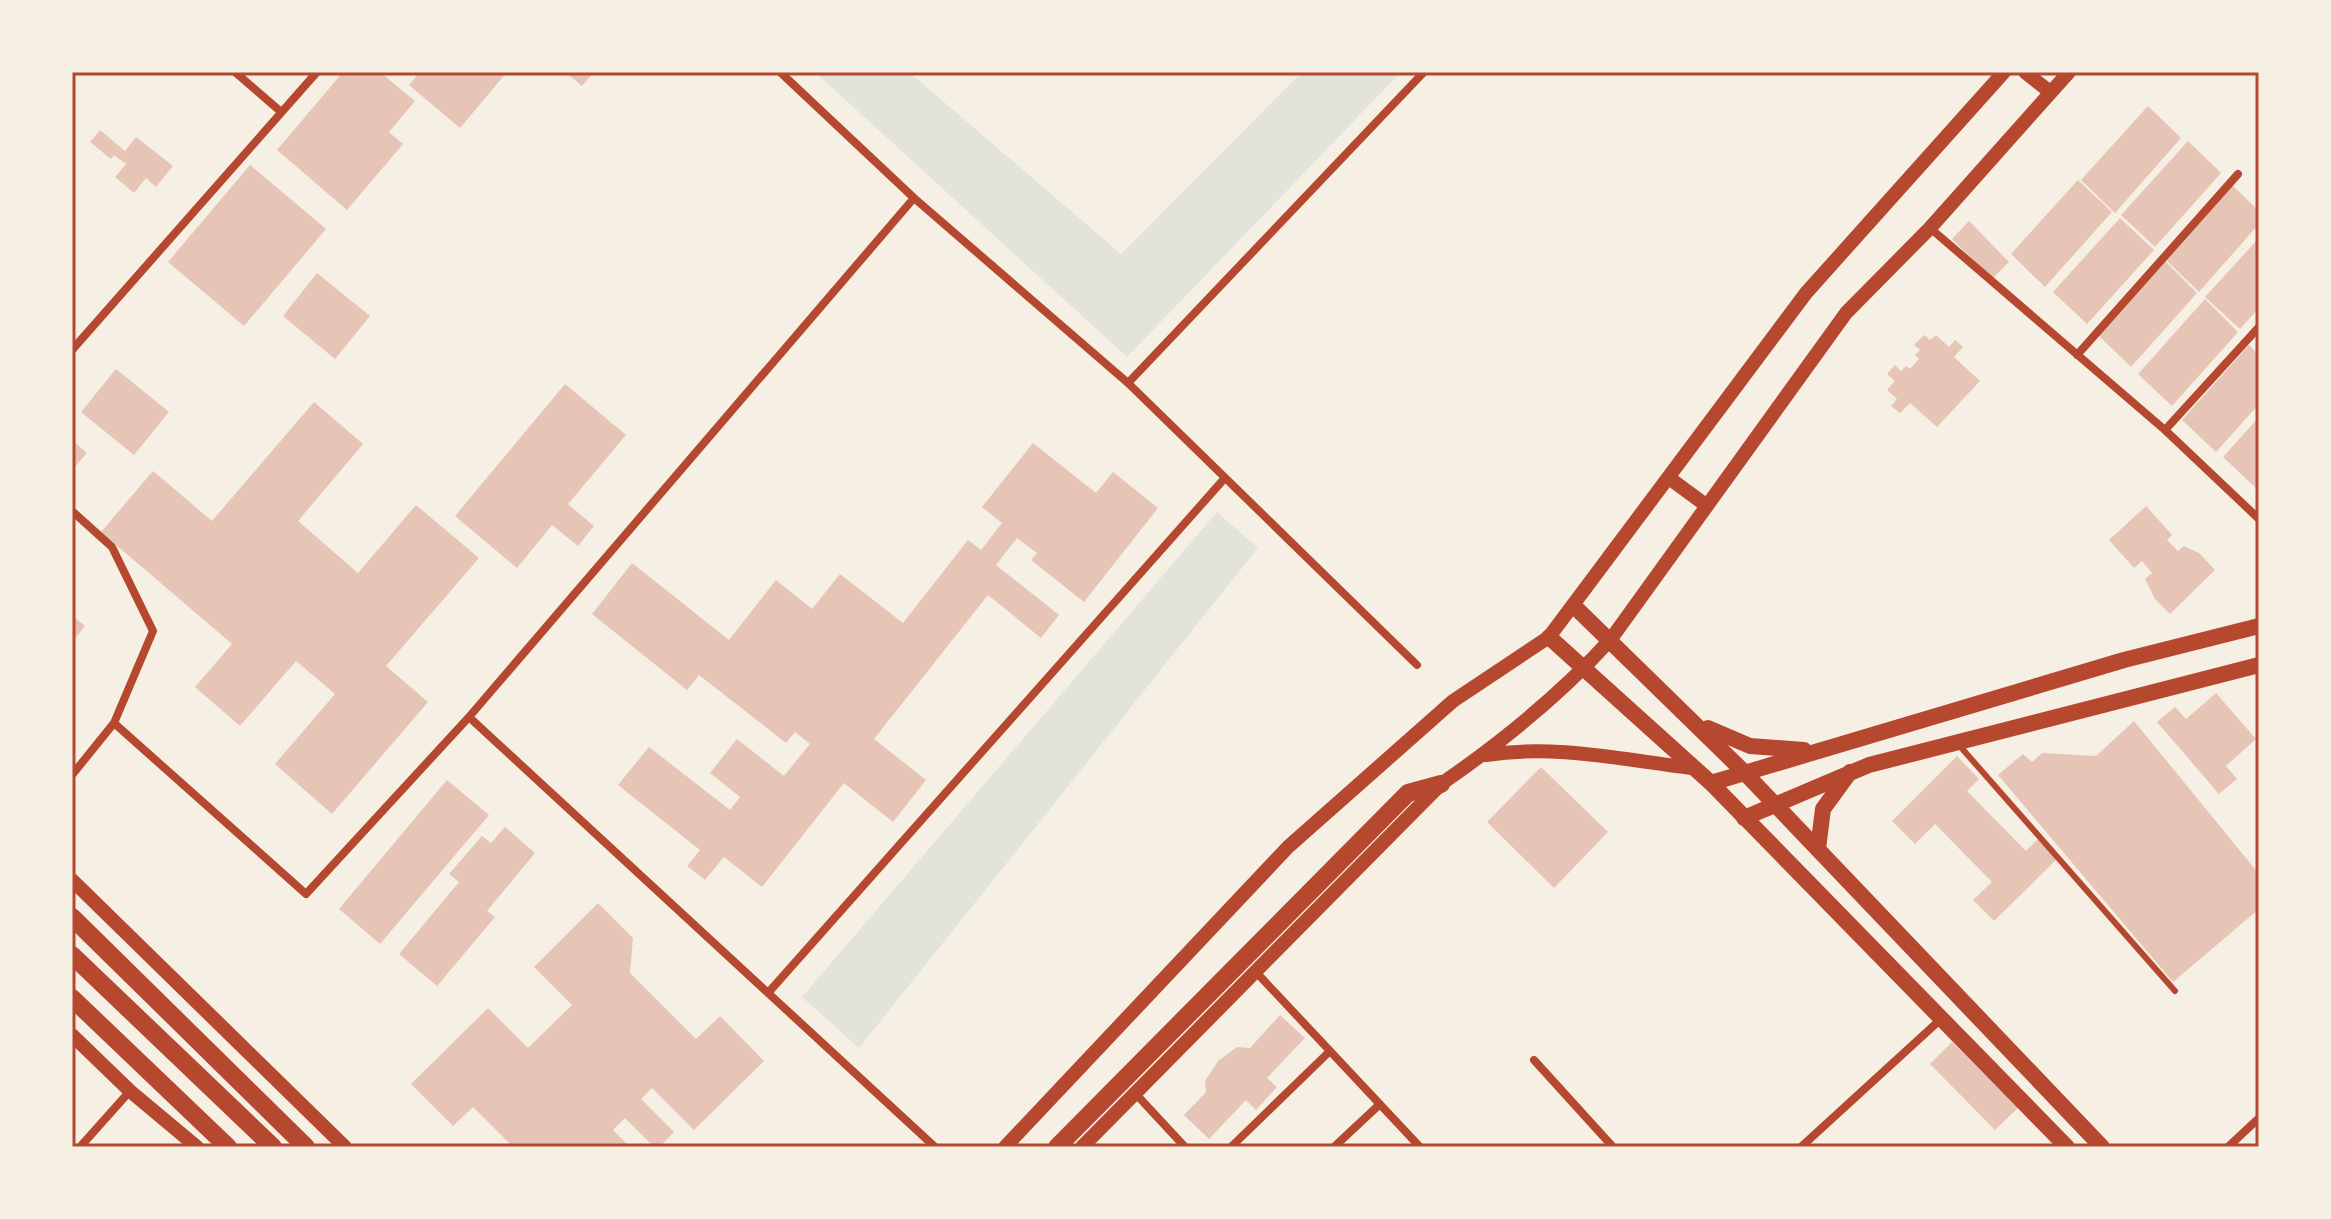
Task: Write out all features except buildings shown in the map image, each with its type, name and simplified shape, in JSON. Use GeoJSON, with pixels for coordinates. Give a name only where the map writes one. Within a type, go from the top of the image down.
{"type":"FeatureCollection","features":[{"type":"Feature","properties":{"kind":"highway"},"geometry":{"type":"LineString","coordinates":[[1057,1147],[1408,793],[1441,784]]}},
{"type":"Feature","properties":{"kind":"highway"},"geometry":{"type":"LineString","coordinates":[[72,917],[306,1147]]}},
{"type":"Feature","properties":{"kind":"highway"},"geometry":{"type":"LineString","coordinates":[[72,955],[273,1147]]}},
{"type":"Feature","properties":{"kind":"highway"},"geometry":{"type":"LineString","coordinates":[[72,998],[228,1147]]}},
{"type":"Feature","properties":{"kind":"main road"},"geometry":{"type":"LineString","coordinates":[[1575,607],[1774,802],[2102,1147]]}},
{"type":"Feature","properties":{"kind":"main road"},"geometry":{"type":"LineString","coordinates":[[1711,783],[2124,660],[2259,626]]}},
{"type":"Feature","properties":{"kind":"main road"},"geometry":{"type":"LineString","coordinates":[[1549,637],[1711,783],[2067,1147]]}},
{"type":"Feature","properties":{"kind":"main road"},"geometry":{"type":"LineString","coordinates":[[1744,818],[1774,802],[1851,771],[2259,665]]}},
{"type":"Feature","properties":{"kind":"main road"},"geometry":{"type":"LineString","coordinates":[[1689,717],[1717,734],[1750,746],[1825,751]]}},
{"type":"Feature","properties":{"kind":"main road"},"geometry":{"type":"LineString","coordinates":[[1818,849],[1823,809],[1851,771]]}},
{"type":"Feature","properties":{"kind":"street"},"geometry":{"type":"LineString","coordinates":[[235,72],[280,111]]}},
{"type":"Feature","properties":{"kind":"street"},"geometry":{"type":"LineString","coordinates":[[72,350],[317,72]]}},
{"type":"Feature","properties":{"kind":"street"},"geometry":{"type":"LineString","coordinates":[[780,72],[914,198],[1128,383],[1417,665]]}},
{"type":"Feature","properties":{"kind":"street"},"geometry":{"type":"LineString","coordinates":[[1128,383],[1424,72]]}},
{"type":"Feature","properties":{"kind":"street"},"geometry":{"type":"LineString","coordinates":[[1005,1147],[1288,847],[1453,701],[1549,637],[1575,607],[1806,293],[2004,72]]}},
{"type":"Feature","properties":{"kind":"street"},"geometry":{"type":"LineString","coordinates":[[2025,72],[2050,92]]}},
{"type":"Feature","properties":{"kind":"street"},"geometry":{"type":"LineString","coordinates":[[1082,1147],[1441,784],[1483,755],[1584,669],[1611,639],[1846,313],[1930,228],[2069,72]]}},
{"type":"Feature","properties":{"kind":"street"},"geometry":{"type":"LineString","coordinates":[[2077,355],[2238,174]]}},
{"type":"Feature","properties":{"kind":"street"},"geometry":{"type":"LineString","coordinates":[[114,723],[306,894],[469,717],[914,198]]}},
{"type":"Feature","properties":{"kind":"street"},"geometry":{"type":"LineString","coordinates":[[1930,228],[2257,513]]}},
{"type":"Feature","properties":{"kind":"street"},"geometry":{"type":"LineString","coordinates":[[2165,430],[2259,327]]}},
{"type":"Feature","properties":{"kind":"street"},"geometry":{"type":"LineString","coordinates":[[1669,478],[1707,506]]}},
{"type":"Feature","properties":{"kind":"street"},"geometry":{"type":"LineString","coordinates":[[768,993],[1224,479]]}},
{"type":"Feature","properties":{"kind":"street"},"geometry":{"type":"LineString","coordinates":[[72,511],[112,547],[153,631],[114,723],[72,775]]}},
{"type":"Feature","properties":{"kind":"street"},"geometry":{"type":"LineString","coordinates":[[469,717],[935,1147]]}},
{"type":"Feature","properties":{"kind":"street"},"geometry":{"type":"LineString","coordinates":[[1483,755],[1522,749],[1692,768]]}},
{"type":"Feature","properties":{"kind":"street"},"geometry":{"type":"LineString","coordinates":[[72,880],[345,1147]]}},
{"type":"Feature","properties":{"kind":"street"},"geometry":{"type":"LineString","coordinates":[[1255,971],[1420,1147]]}},
{"type":"Feature","properties":{"kind":"street"},"geometry":{"type":"LineString","coordinates":[[1801,1147],[1941,1019]]}},
{"type":"Feature","properties":{"kind":"street"},"geometry":{"type":"LineString","coordinates":[[72,1035],[130,1091],[197,1147]]}},
{"type":"Feature","properties":{"kind":"street"},"geometry":{"type":"LineString","coordinates":[[1237,1145],[1330,1051]]}},
{"type":"Feature","properties":{"kind":"street"},"geometry":{"type":"LineString","coordinates":[[1534,1060],[1613,1147]]}},
{"type":"Feature","properties":{"kind":"street"},"geometry":{"type":"LineString","coordinates":[[80,1147],[130,1091]]}},
{"type":"Feature","properties":{"kind":"street"},"geometry":{"type":"LineString","coordinates":[[1134,1092],[1185,1147]]}},
{"type":"Feature","properties":{"kind":"street"},"geometry":{"type":"LineString","coordinates":[[1334,1147],[1380,1104]]}},
{"type":"Feature","properties":{"kind":"street"},"geometry":{"type":"LineString","coordinates":[[2228,1147],[2259,1118]]}},
{"type":"Feature","properties":{"kind":"lane"},"geometry":{"type":"LineString","coordinates":[[1958,744],[2175,991]]}},
{"type":"Feature","properties":{"kind":"shaded area"},"geometry":{"type":"Polygon","coordinates":[[[815,72],[909,72],[1121,254],[1302,72],[1401,72],[1127,357],[815,72]]]}},
{"type":"Feature","properties":{"kind":"shaded area"},"geometry":{"type":"Polygon","coordinates":[[[1217,512],[1258,548],[859,1048],[802,997],[1217,512]]]}}]}
